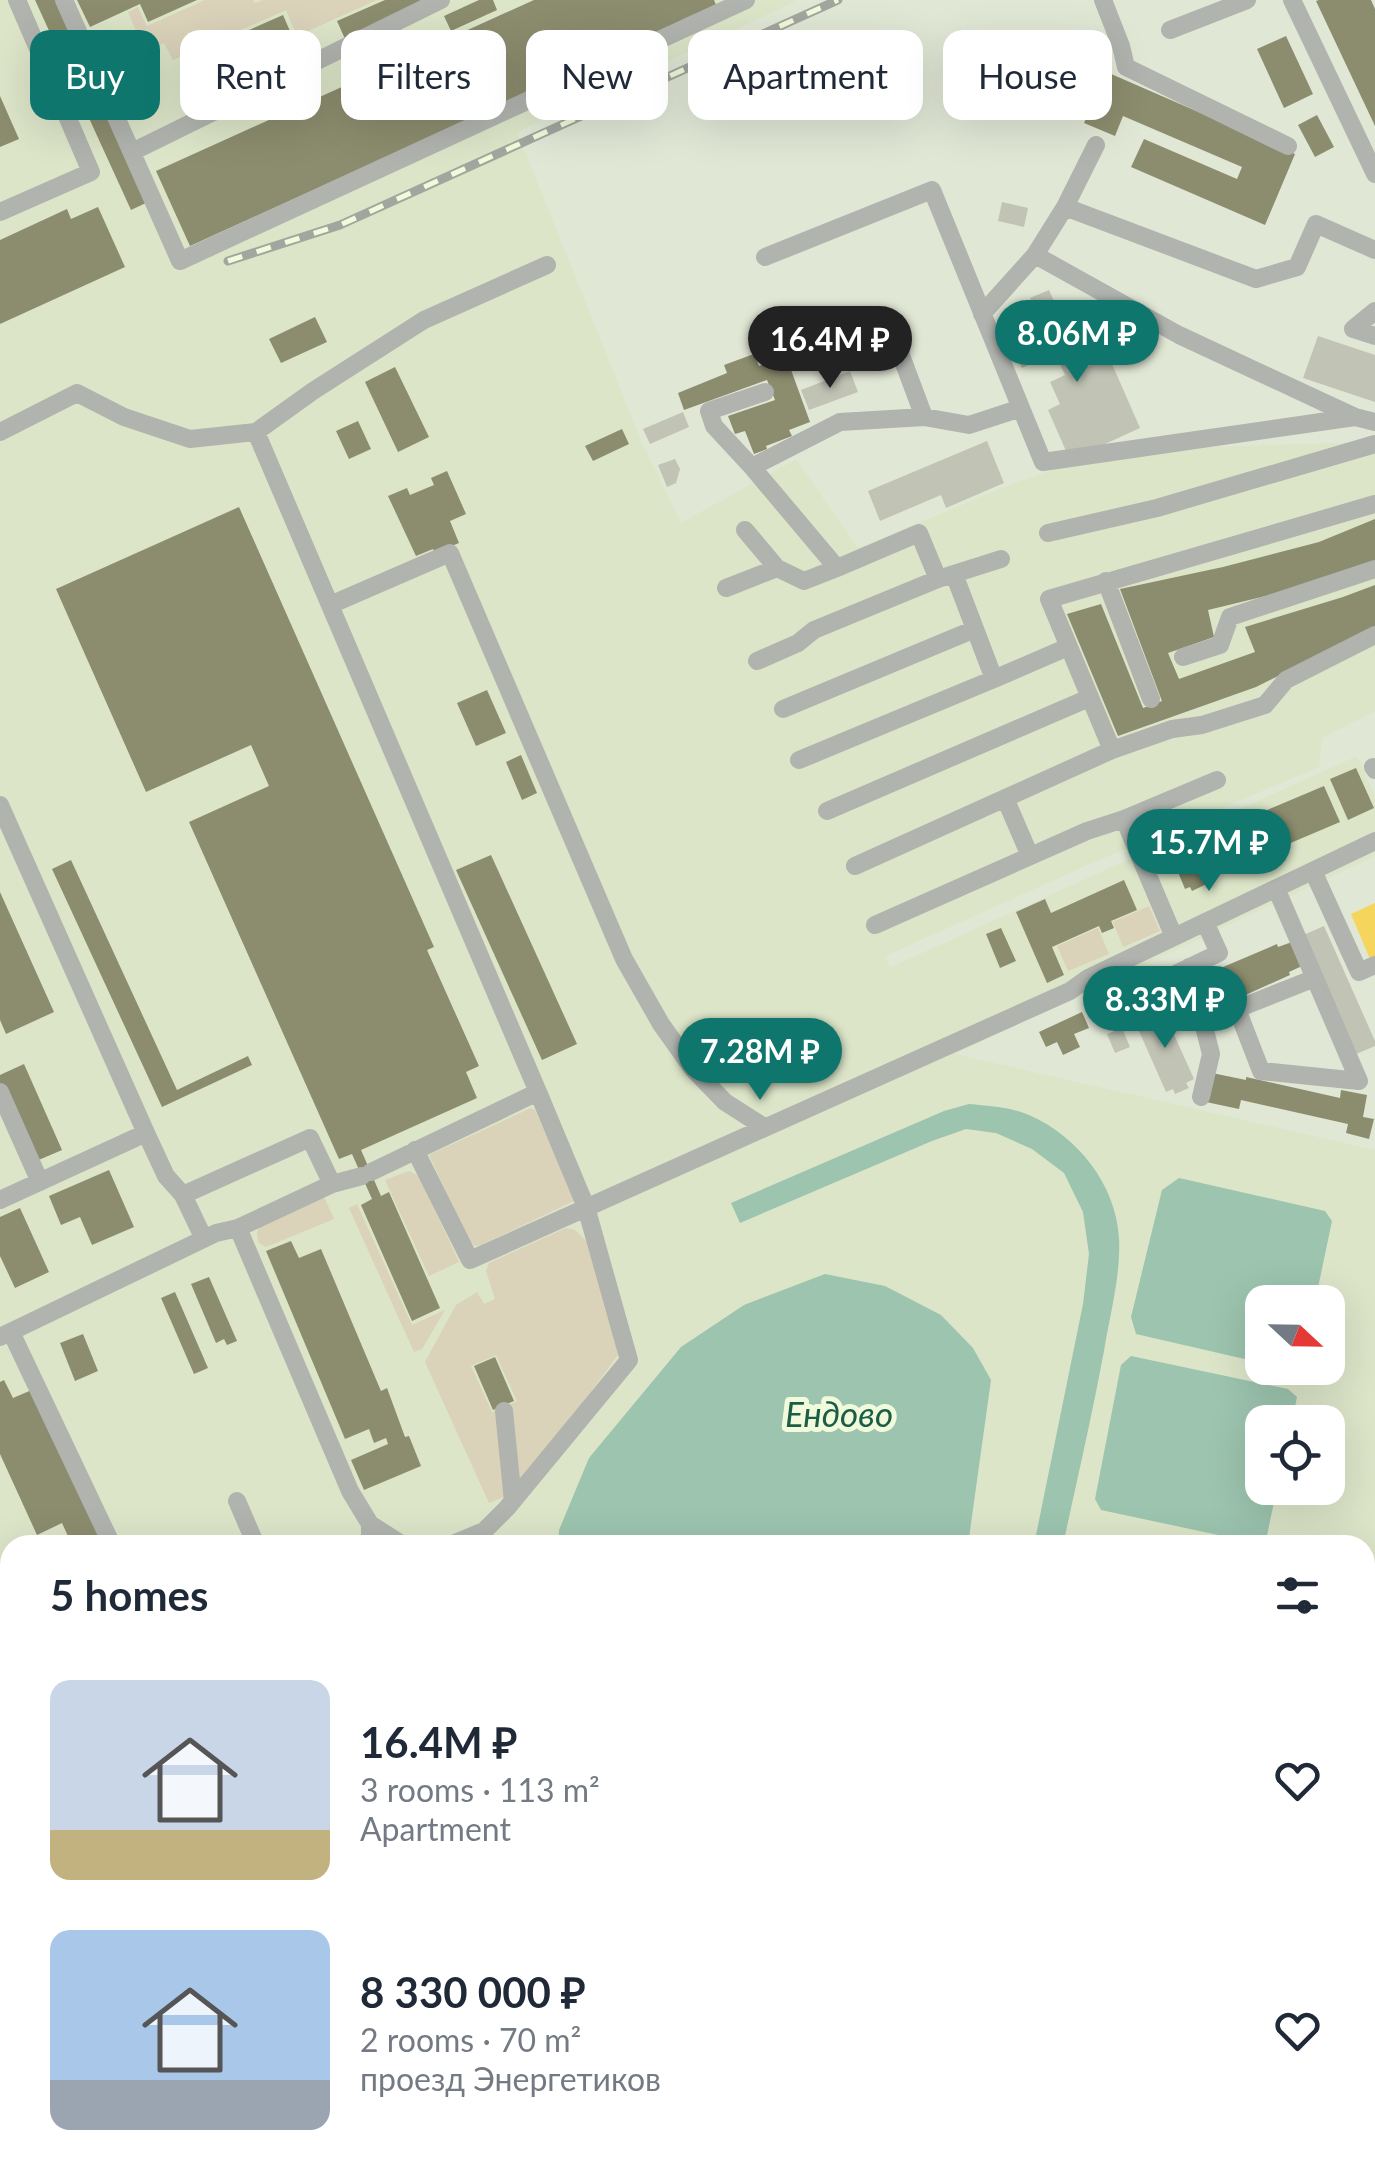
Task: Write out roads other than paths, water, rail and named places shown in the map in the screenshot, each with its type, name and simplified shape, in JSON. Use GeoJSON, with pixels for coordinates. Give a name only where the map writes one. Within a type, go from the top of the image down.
{"type":"FeatureCollection","features":[{"type":"Feature","properties":{"kind":"street"},"geometry":{"type":"LineString","coordinates":[[0,212],[91,172],[16,0]]}},
{"type":"Feature","properties":{"kind":"street"},"geometry":{"type":"LineString","coordinates":[[64,0],[180,260],[746,0]]}},
{"type":"Feature","properties":{"kind":"street"},"geometry":{"type":"LineString","coordinates":[[132,152],[441,0]]}},
{"type":"Feature","properties":{"kind":"street"},"geometry":{"type":"LineString","coordinates":[[1103,0],[1126,67],[1288,146]]}},
{"type":"Feature","properties":{"kind":"street"},"geometry":{"type":"LineString","coordinates":[[1170,30],[1247,0]]}},
{"type":"Feature","properties":{"kind":"street"},"geometry":{"type":"LineString","coordinates":[[1292,0],[1375,174]]}},
{"type":"Feature","properties":{"kind":"street"},"geometry":{"type":"LineString","coordinates":[[982,314],[1035,255],[1096,146]]}},
{"type":"Feature","properties":{"kind":"street"},"geometry":{"type":"LineString","coordinates":[[765,258],[932,190],[1043,462],[1355,418]]}},
{"type":"Feature","properties":{"kind":"street"},"geometry":{"type":"LineString","coordinates":[[1065,207],[1256,279],[1297,267],[1316,224],[1375,250]]}},
{"type":"Feature","properties":{"kind":"street"},"geometry":{"type":"LineString","coordinates":[[1035,255],[1180,336],[1355,418],[1375,422]]}},
{"type":"Feature","properties":{"kind":"street"},"geometry":{"type":"LineString","coordinates":[[0,432],[77,393],[124,417],[190,439],[256,432],[424,320],[547,265]]}},
{"type":"Feature","properties":{"kind":"street"},"geometry":{"type":"LineString","coordinates":[[1375,311],[1353,329],[1375,336]]}},
{"type":"Feature","properties":{"kind":"street"},"geometry":{"type":"LineString","coordinates":[[896,342],[924,417]]}},
{"type":"Feature","properties":{"kind":"street"},"geometry":{"type":"LineString","coordinates":[[765,392],[709,411],[714,426],[836,568]]}},
{"type":"Feature","properties":{"kind":"street"},"geometry":{"type":"LineString","coordinates":[[752,467],[840,422],[924,417],[969,425],[1021,408]]}},
{"type":"Feature","properties":{"kind":"street"},"geometry":{"type":"LineString","coordinates":[[256,432],[586,1207],[629,1360],[490,1535]]}},
{"type":"Feature","properties":{"kind":"street"},"geometry":{"type":"LineString","coordinates":[[1048,533],[1157,508],[1375,444]]}},
{"type":"Feature","properties":{"kind":"street"},"geometry":{"type":"LineString","coordinates":[[1112,750],[1048,599],[1375,504]]}},
{"type":"Feature","properties":{"kind":"street"},"geometry":{"type":"LineString","coordinates":[[745,530],[776,568],[804,581],[919,534],[975,628],[994,679]]}},
{"type":"Feature","properties":{"kind":"street"},"geometry":{"type":"LineString","coordinates":[[330,606],[450,553],[624,959],[661,1024],[693,1069],[725,1102],[764,1127]]}},
{"type":"Feature","properties":{"kind":"street"},"geometry":{"type":"LineString","coordinates":[[756,661],[798,643],[814,630],[1001,558]]}},
{"type":"Feature","properties":{"kind":"street"},"geometry":{"type":"LineString","coordinates":[[726,588],[776,568]]}},
{"type":"Feature","properties":{"kind":"street"},"geometry":{"type":"LineString","coordinates":[[1183,657],[1220,645],[1230,618],[1375,569]]}},
{"type":"Feature","properties":{"kind":"street"},"geometry":{"type":"LineString","coordinates":[[1106,581],[1151,699]]}},
{"type":"Feature","properties":{"kind":"street"},"geometry":{"type":"LineString","coordinates":[[783,709],[975,628]]}},
{"type":"Feature","properties":{"kind":"street"},"geometry":{"type":"LineString","coordinates":[[854,866],[1112,750],[1172,729],[1202,725],[1265,706],[1286,680],[1375,635]]}},
{"type":"Feature","properties":{"kind":"street"},"geometry":{"type":"LineString","coordinates":[[799,760],[1068,646]]}},
{"type":"Feature","properties":{"kind":"street"},"geometry":{"type":"LineString","coordinates":[[827,811],[1089,698]]}},
{"type":"Feature","properties":{"kind":"street"},"geometry":{"type":"LineString","coordinates":[[875,925],[1087,831],[1217,780]]}},
{"type":"Feature","properties":{"kind":"street"},"geometry":{"type":"LineString","coordinates":[[1004,798],[1030,856]]}},
{"type":"Feature","properties":{"kind":"street"},"geometry":{"type":"LineString","coordinates":[[0,805],[7,842],[166,1176],[184,1194],[204,1239]]}},
{"type":"Feature","properties":{"kind":"street"},"geometry":{"type":"LineString","coordinates":[[1124,819],[1174,937]]}},
{"type":"Feature","properties":{"kind":"street"},"geometry":{"type":"LineString","coordinates":[[415,1150],[470,1260],[1070,991],[1088,978],[1375,841]]}},
{"type":"Feature","properties":{"kind":"street"},"geometry":{"type":"LineString","coordinates":[[1312,871],[1358,972],[1374,966]]}},
{"type":"Feature","properties":{"kind":"street"},"geometry":{"type":"LineString","coordinates":[[1276,888],[1330,1012],[1358,1081],[1261,1071],[1237,1009],[1315,978]]}},
{"type":"Feature","properties":{"kind":"street"},"geometry":{"type":"LineString","coordinates":[[1098,1011],[1219,953],[1206,922]]}},
{"type":"Feature","properties":{"kind":"street"},"geometry":{"type":"LineString","coordinates":[[1189,967],[1211,1054],[1201,1097]]}},
{"type":"Feature","properties":{"kind":"street"},"geometry":{"type":"LineString","coordinates":[[0,1092],[40,1182]]}},
{"type":"Feature","properties":{"kind":"street"},"geometry":{"type":"LineString","coordinates":[[107,1535],[5,1335],[216,1233],[238,1228],[332,1184],[366,1174],[538,1092]]}},
{"type":"Feature","properties":{"kind":"street"},"geometry":{"type":"LineString","coordinates":[[0,1200],[146,1132]]}},
{"type":"Feature","properties":{"kind":"street"},"geometry":{"type":"LineString","coordinates":[[184,1194],[310,1138],[332,1184]]}},
{"type":"Feature","properties":{"kind":"street"},"geometry":{"type":"LineString","coordinates":[[238,1228],[350,1491],[370,1524],[387,1535]]}},
{"type":"Feature","properties":{"kind":"street"},"geometry":{"type":"LineString","coordinates":[[504,1411],[513,1502]]}},
{"type":"Feature","properties":{"kind":"street"},"geometry":{"type":"LineString","coordinates":[[237,1501],[252,1535]]}},
{"type":"Feature","properties":{"kind":"street"},"geometry":{"type":"LineString","coordinates":[[370,1524],[370,1535]]}},
{"type":"Feature","properties":{"kind":"water"},"geometry":{"type":"Polygon","coordinates":[[[969,1104],[999,1107],[1047,1124],[1091,1164],[1116,1218],[1119,1252],[1114,1294],[1065,1535],[1036,1535],[1083,1304],[1089,1254],[1083,1212],[1064,1173],[1032,1149],[996,1133],[966,1129],[740,1223],[731,1203],[944,1111],[969,1104]]]}},
{"type":"Feature","properties":{"kind":"water"},"geometry":{"type":"Polygon","coordinates":[[[1179,1178],[1325,1211],[1332,1221],[1319,1285],[1245,1285],[1245,1359],[1136,1334],[1131,1317],[1162,1190],[1179,1178]]]}},
{"type":"Feature","properties":{"kind":"water","name":"Ендово"},"geometry":{"type":"Polygon","coordinates":[[[825,1274],[885,1286],[941,1315],[973,1348],[991,1380],[969,1535],[559,1535],[589,1458],[681,1347],[744,1305],[825,1274]]]}},
{"type":"Feature","properties":{"kind":"water"},"geometry":{"type":"Polygon","coordinates":[[[1131,1356],[1245,1380],[1245,1385],[1288,1389],[1297,1397],[1295,1405],[1245,1405],[1245,1505],[1273,1505],[1267,1535],[1218,1535],[1101,1510],[1095,1499],[1121,1365],[1131,1356]]]}},
{"type":"Feature","properties":{"kind":"railway"},"geometry":{"type":"LineString","coordinates":[[228,261],[340,225],[838,0]]}}]}
